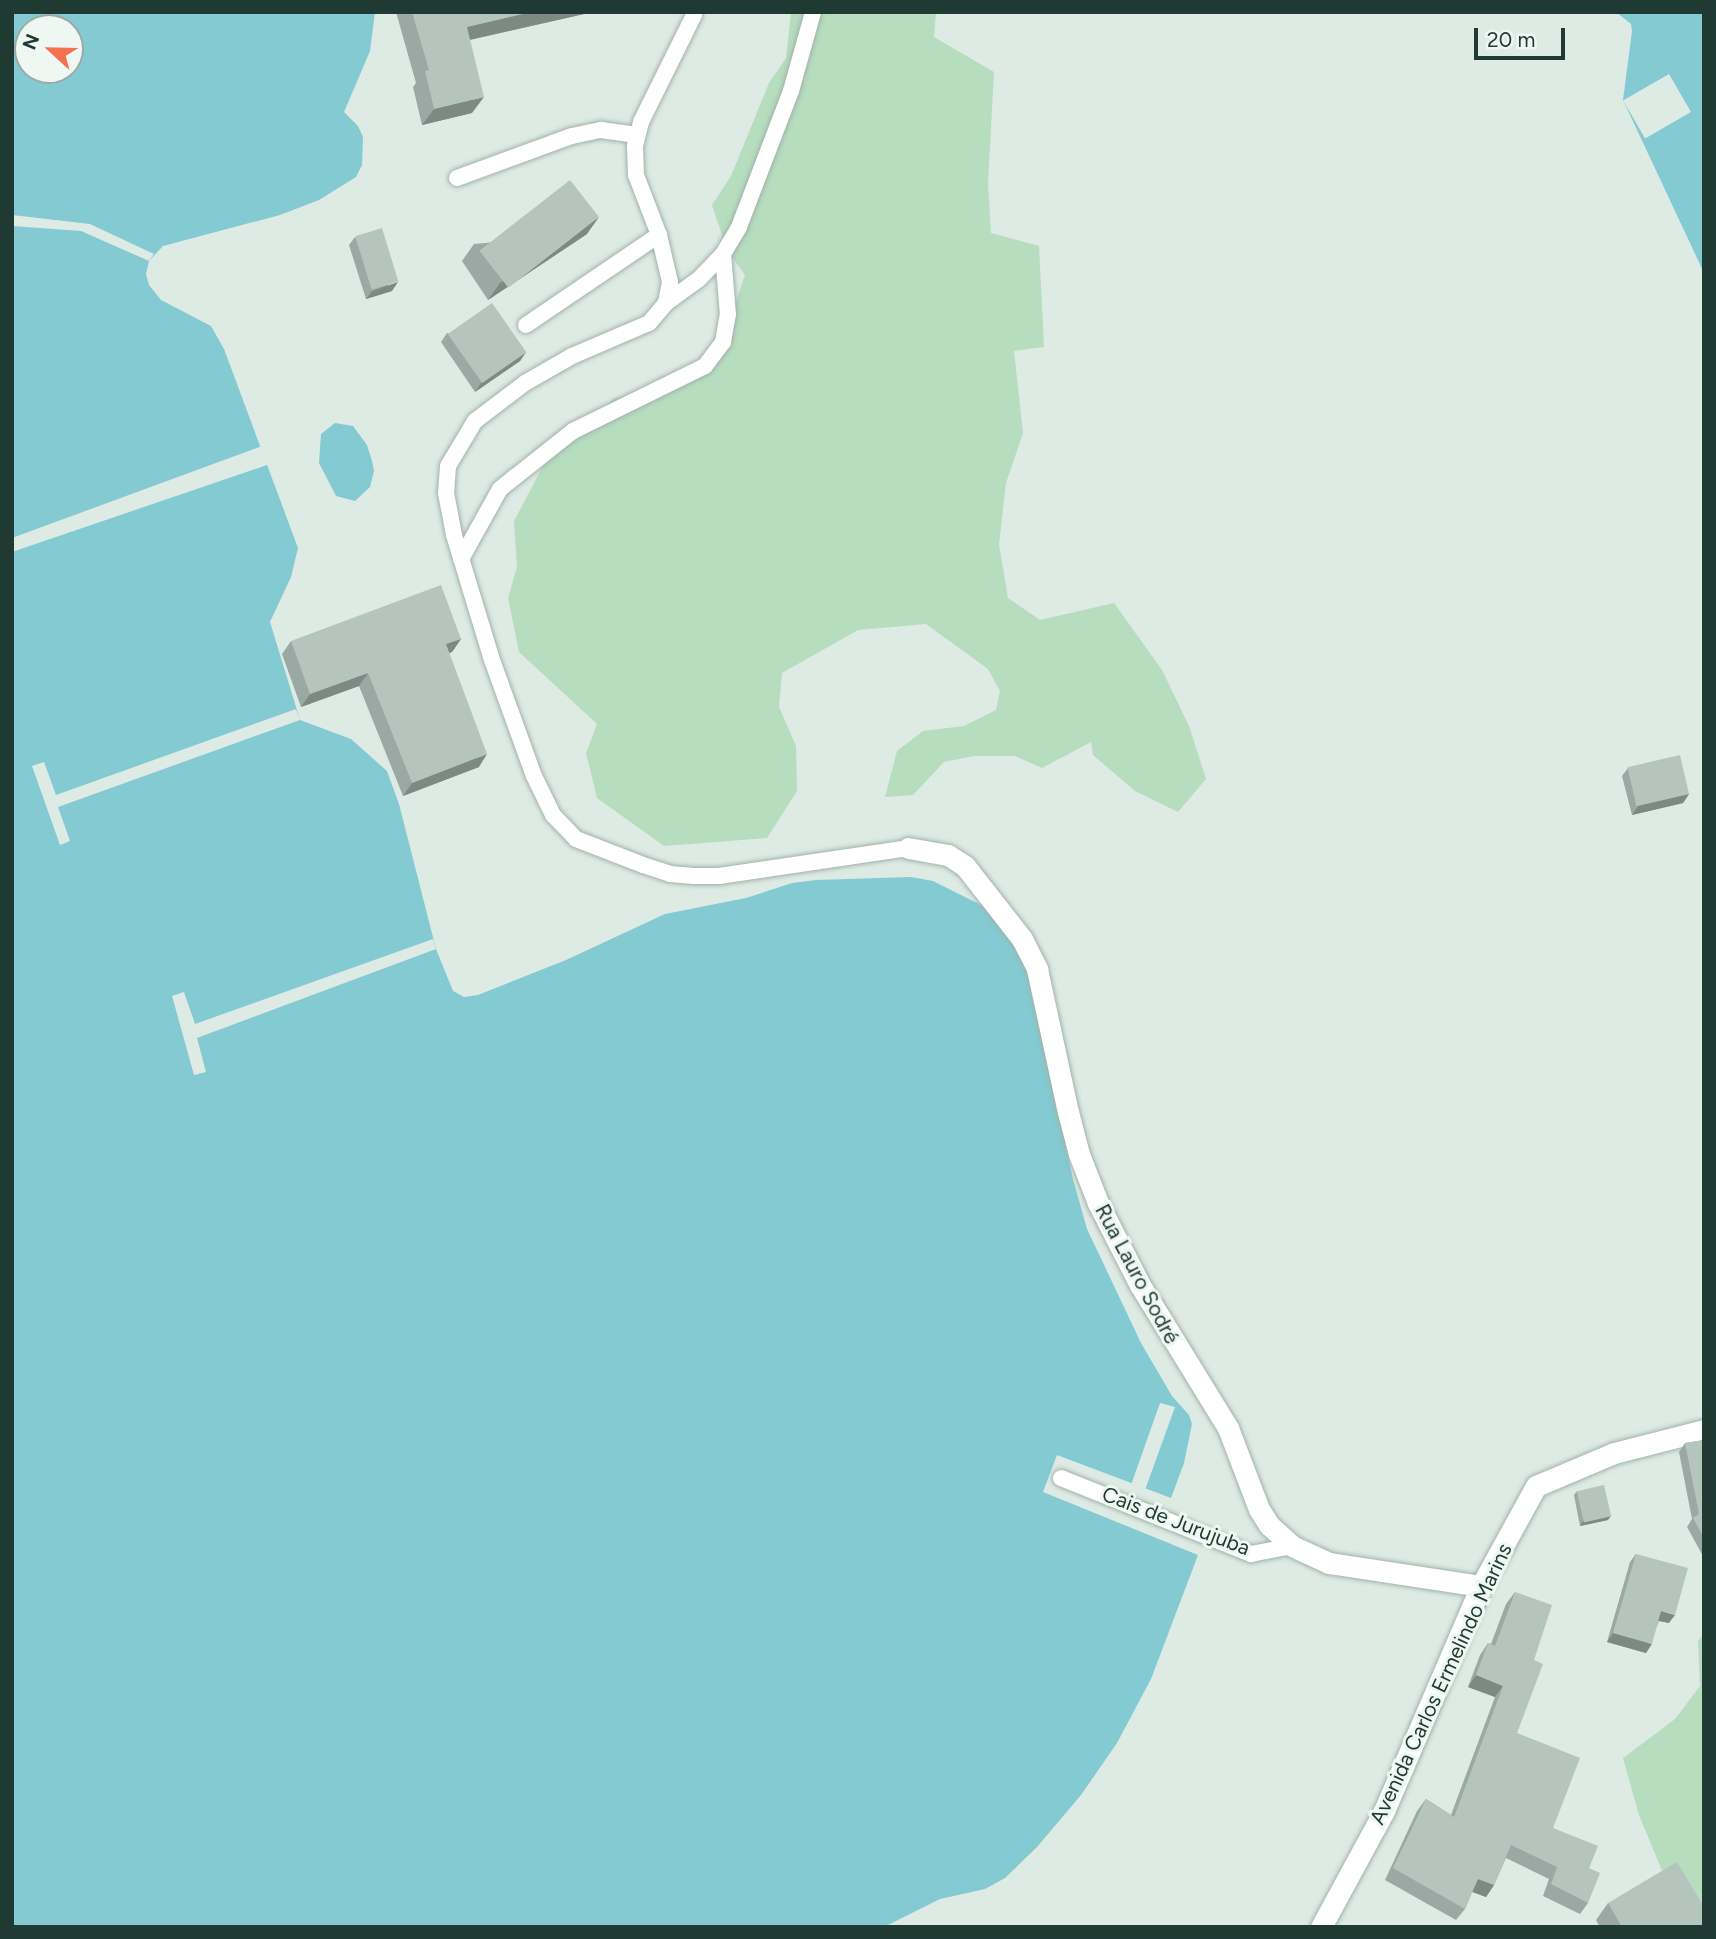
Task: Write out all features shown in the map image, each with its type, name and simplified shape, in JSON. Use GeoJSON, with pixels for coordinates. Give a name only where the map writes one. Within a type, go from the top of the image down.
{"type":"FeatureCollection","features":[{"type":"Feature","properties":{"kind":"street","name":"Rua Lauro Sodré"},"geometry":{"type":"LineString","coordinates":[[908,848],[948,855],[965,866],[1022,939],[1037,969],[1079,1154],[1103,1213],[1147,1297],[1228,1428],[1259,1508],[1269,1525],[1292,1546],[1313,1558],[1346,1567],[1481,1586]]}},
{"type":"Feature","properties":{"kind":"street","name":"Avenida Carlos Ermelindo Marins"},"geometry":{"type":"LineString","coordinates":[[1321,1927],[1384,1811],[1481,1586],[1536,1486],[1614,1453],[1704,1430]]}},
{"type":"Feature","properties":{"kind":"lane"},"geometry":{"type":"LineString","coordinates":[[813,12],[791,91],[766,161],[739,227],[723,254],[698,280],[666,303],[649,323],[572,356],[525,383],[475,421],[448,466],[448,511],[492,660],[534,776],[552,815],[576,839],[643,866],[670,874],[694,876],[719,876],[908,848]]}},
{"type":"Feature","properties":{"kind":"lane"},"geometry":{"type":"LineString","coordinates":[[666,303],[670,282],[659,235],[636,175],[637,135],[694,15]]}},
{"type":"Feature","properties":{"kind":"lane"},"geometry":{"type":"LineString","coordinates":[[457,178],[572,136],[601,131],[637,135]]}},
{"type":"Feature","properties":{"kind":"lane"},"geometry":{"type":"LineString","coordinates":[[526,325],[659,235]]}},
{"type":"Feature","properties":{"kind":"lane"},"geometry":{"type":"LineString","coordinates":[[461,559],[500,489],[573,431],[705,366],[723,342],[728,315],[723,254]]}},
{"type":"Feature","properties":{"kind":"lane","name":"Cais de Jurujuba"},"geometry":{"type":"LineString","coordinates":[[1062,1478],[1251,1554],[1292,1546]]}},
{"type":"Feature","properties":{"kind":"green space"},"geometry":{"type":"Polygon","coordinates":[[[791,12],[936,12],[934,37],[994,72],[988,184],[991,233],[1039,246],[1044,347],[1014,351],[1023,433],[1006,483],[999,544],[1008,598],[1040,620],[1114,603],[1162,670],[1189,726],[1206,779],[1178,812],[1135,791],[1093,755],[1091,742],[1042,768],[1015,756],[974,756],[944,762],[913,795],[885,797],[897,751],[923,731],[964,726],[996,710],[1000,691],[988,669],[926,624],[858,630],[782,673],[779,707],[796,746],[797,791],[767,838],[664,846],[597,798],[586,753],[597,724],[519,652],[508,598],[517,567],[514,521],[543,466],[614,398],[655,392],[692,376],[724,336],[745,275],[727,250],[712,205],[731,176],[769,83],[786,58],[791,12]]]}},
{"type":"Feature","properties":{"kind":"green space"},"geometry":{"type":"Polygon","coordinates":[[[1704,1634],[1704,1927],[1665,1878],[1639,1815],[1623,1758],[1675,1719],[1700,1686],[1698,1641],[1704,1634]]]}},
{"type":"Feature","properties":{"kind":"water"},"geometry":{"type":"Polygon","coordinates":[[[12,12],[375,12],[370,51],[344,112],[358,126],[363,137],[362,165],[356,177],[319,200],[280,215],[163,246],[149,261],[146,274],[149,285],[161,300],[211,326],[224,349],[298,548],[291,577],[270,622],[300,720],[351,739],[387,771],[399,804],[436,949],[453,991],[464,997],[478,995],[566,960],[665,914],[746,898],[792,883],[816,880],[911,877],[933,881],[993,911],[1024,952],[1073,1179],[1087,1229],[1141,1343],[1172,1396],[1189,1415],[1192,1424],[1184,1463],[1171,1498],[1057,1455],[1043,1492],[1198,1555],[1151,1679],[1117,1743],[1081,1795],[1037,1847],[1005,1878],[985,1889],[940,1899],[884,1927],[12,1927],[12,12]]]}},
{"type":"Feature","properties":{"kind":"water"},"geometry":{"type":"Polygon","coordinates":[[[1616,12],[1704,12],[1704,273],[1623,100],[1632,31],[1631,24],[1616,12]]]}},
{"type":"Feature","properties":{"kind":"water"},"geometry":{"type":"Polygon","coordinates":[[[335,423],[353,426],[367,445],[372,461],[374,471],[370,487],[355,501],[336,496],[319,463],[321,434],[335,423]]]}},
{"type":"Feature","properties":{"kind":"pier"},"geometry":{"type":"Polygon","coordinates":[[[1669,74],[1691,112],[1645,139],[1623,100],[1669,74]]]}},
{"type":"Feature","properties":{"kind":"pier"},"geometry":{"type":"Polygon","coordinates":[[[12,215],[90,224],[154,254],[149,261],[81,231],[12,226],[12,215]]]}},
{"type":"Feature","properties":{"kind":"pier"},"geometry":{"type":"Polygon","coordinates":[[[262,446],[267,465],[12,552],[12,538],[262,446]]]}},
{"type":"Feature","properties":{"kind":"pier"},"geometry":{"type":"Polygon","coordinates":[[[296,709],[300,720],[58,807],[70,841],[60,845],[32,766],[44,762],[56,795],[296,709]]]}},
{"type":"Feature","properties":{"kind":"pier"},"geometry":{"type":"Polygon","coordinates":[[[433,939],[436,949],[197,1038],[206,1072],[194,1075],[172,996],[184,992],[195,1024],[433,939]]]}},
{"type":"Feature","properties":{"kind":"pier"},"geometry":{"type":"Polygon","coordinates":[[[1160,1403],[1175,1407],[1145,1490],[1172,1501],[1059,1460],[1047,1491],[1094,1510],[1044,1491],[1057,1457],[1131,1485],[1160,1403]]]}},
{"type":"Feature","properties":{"kind":"building"},"geometry":{"type":"Polygon","coordinates":[[[412,12],[531,12],[467,27],[484,97],[434,109],[425,71],[429,70],[412,12]]]}},
{"type":"Feature","properties":{"kind":"building"},"geometry":{"type":"Polygon","coordinates":[[[570,180],[599,217],[508,288],[479,251],[570,180]]]}},
{"type":"Feature","properties":{"kind":"building"},"geometry":{"type":"Polygon","coordinates":[[[382,228],[398,282],[372,290],[355,236],[382,228]]]}},
{"type":"Feature","properties":{"kind":"building"},"geometry":{"type":"Polygon","coordinates":[[[492,303],[526,352],[482,383],[448,334],[492,303]]]}},
{"type":"Feature","properties":{"kind":"building"},"geometry":{"type":"Polygon","coordinates":[[[441,585],[461,639],[446,644],[487,754],[412,783],[368,673],[310,694],[291,641],[441,585]]]}},
{"type":"Feature","properties":{"kind":"building"},"geometry":{"type":"Polygon","coordinates":[[[1680,755],[1689,794],[1636,806],[1627,767],[1680,755]]]}},
{"type":"Feature","properties":{"kind":"building"},"geometry":{"type":"Polygon","coordinates":[[[1704,1440],[1704,1538],[1693,1518],[1699,1514],[1685,1443],[1704,1440]]]}},
{"type":"Feature","properties":{"kind":"building"},"geometry":{"type":"Polygon","coordinates":[[[1604,1485],[1611,1516],[1584,1522],[1577,1491],[1604,1485]]]}},
{"type":"Feature","properties":{"kind":"building"},"geometry":{"type":"Polygon","coordinates":[[[1636,1554],[1688,1568],[1675,1615],[1661,1611],[1652,1644],[1613,1633],[1636,1554]]]}},
{"type":"Feature","properties":{"kind":"building"},"geometry":{"type":"Polygon","coordinates":[[[1515,1592],[1552,1605],[1534,1660],[1543,1664],[1517,1733],[1580,1758],[1553,1828],[1598,1846],[1589,1868],[1600,1873],[1588,1903],[1551,1884],[1557,1867],[1511,1845],[1494,1885],[1478,1879],[1465,1909],[1393,1868],[1426,1799],[1454,1817],[1503,1686],[1476,1675],[1488,1643],[1495,1646],[1515,1592]]]}},
{"type":"Feature","properties":{"kind":"building"},"geometry":{"type":"Polygon","coordinates":[[[1677,1862],[1704,1907],[1704,1927],[1622,1927],[1608,1903],[1677,1862]]]}}]}
